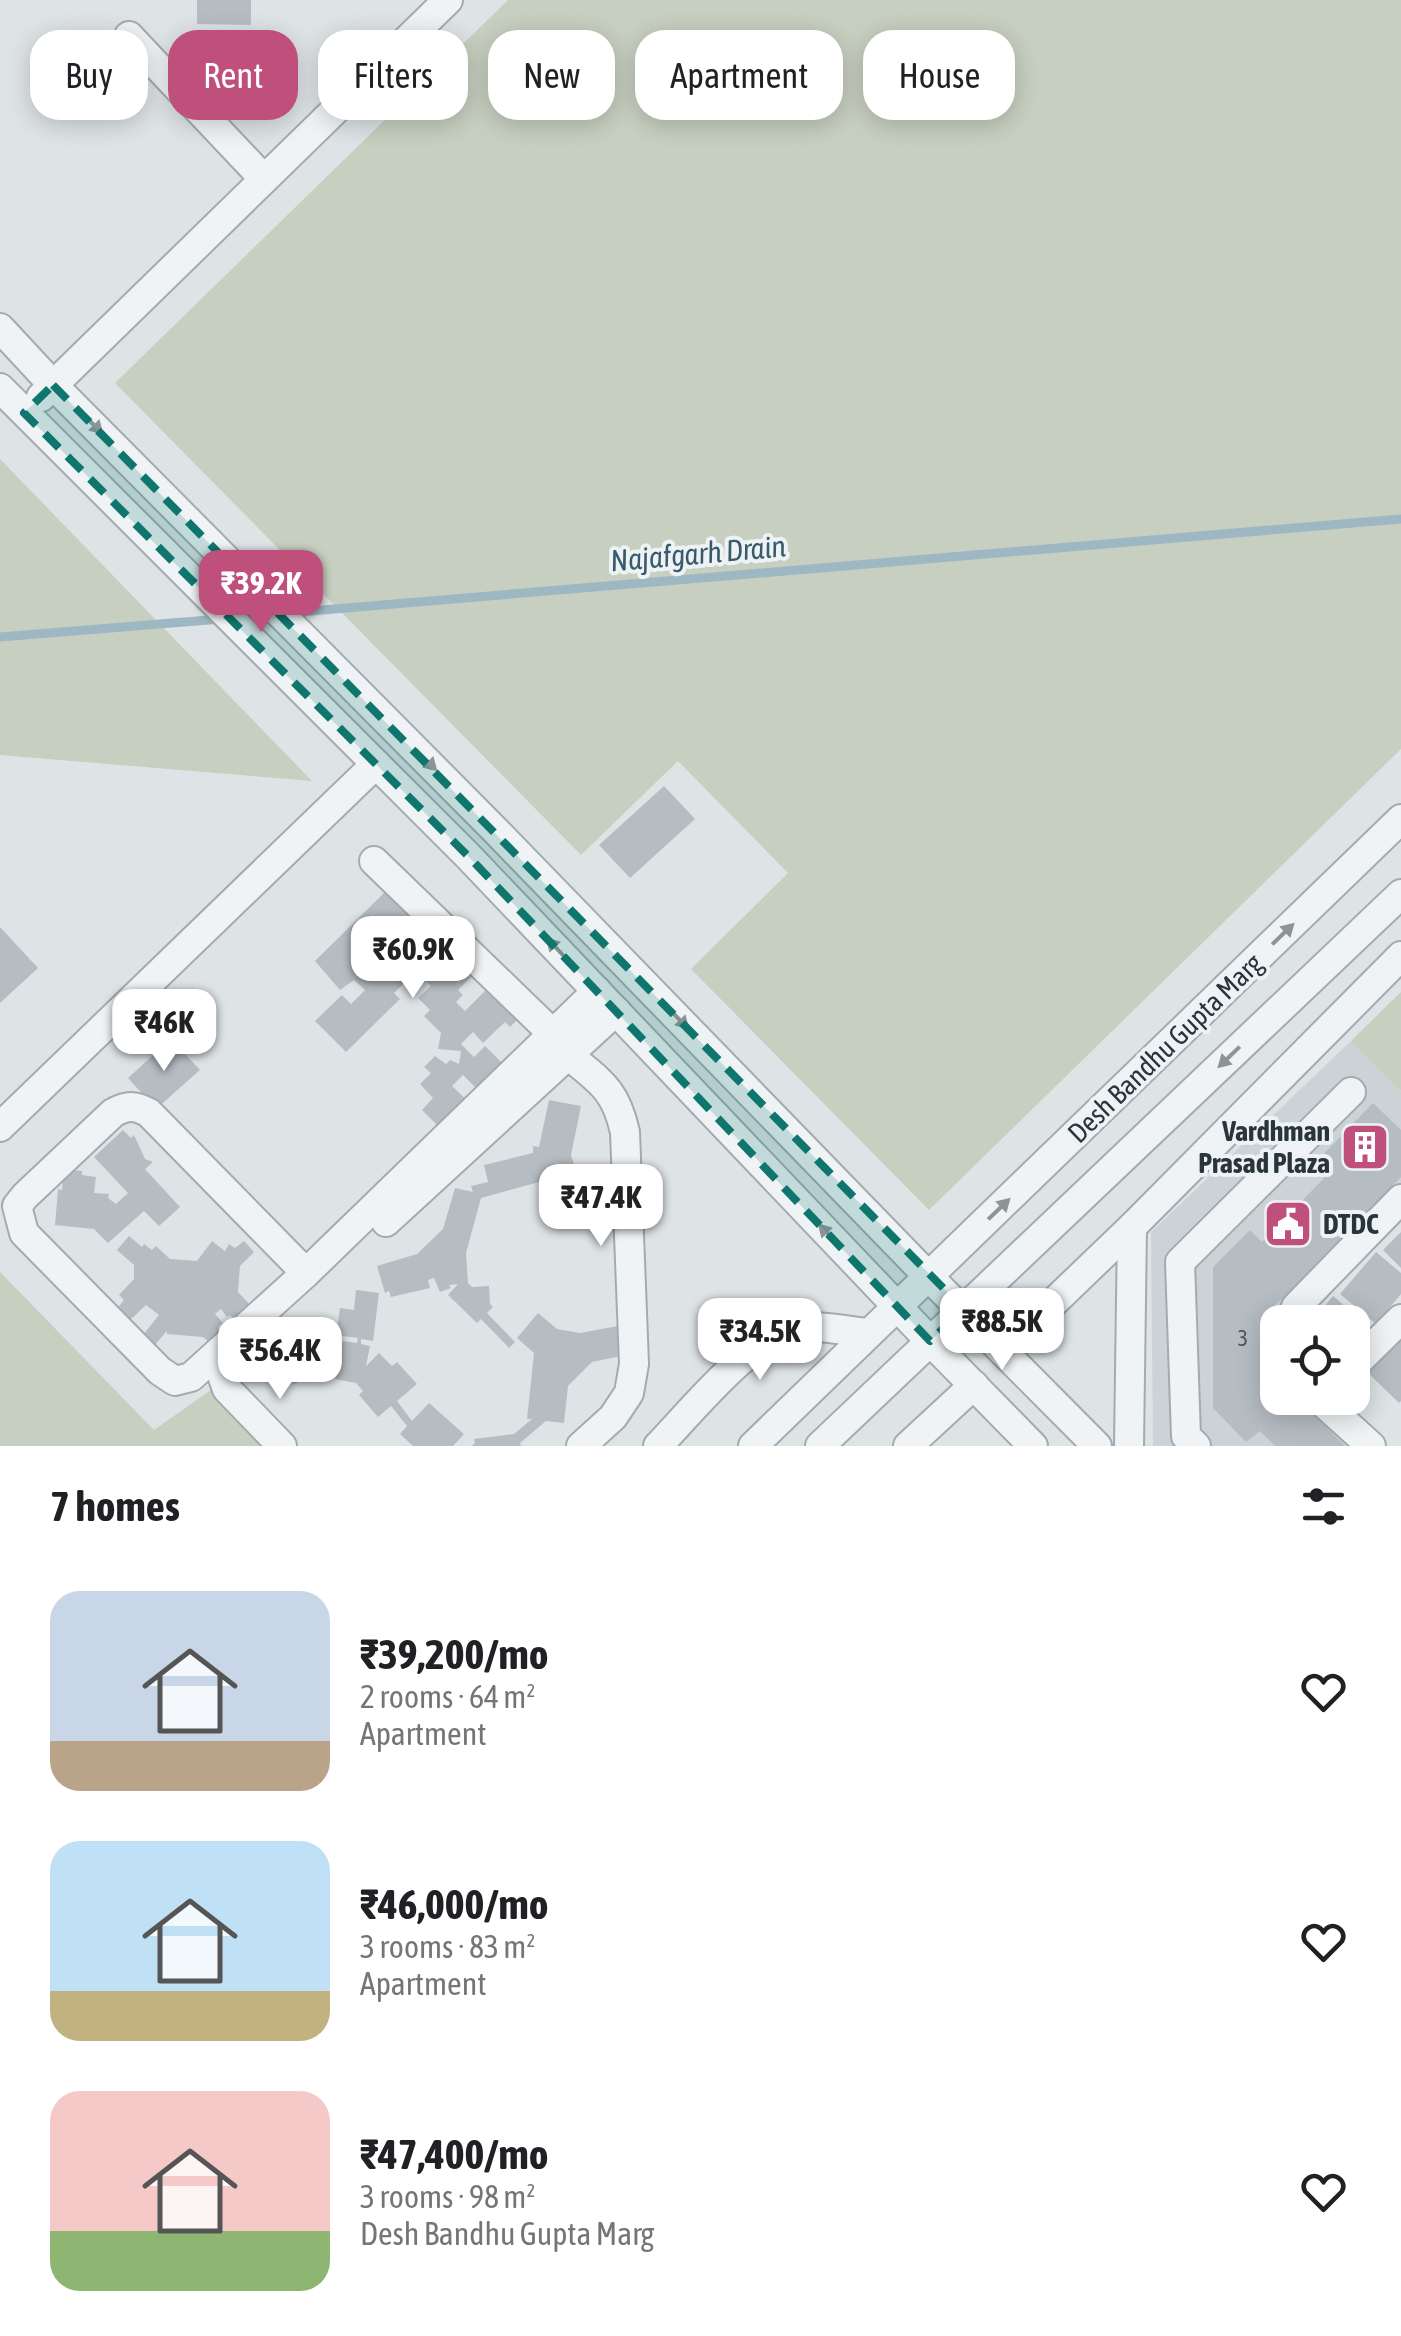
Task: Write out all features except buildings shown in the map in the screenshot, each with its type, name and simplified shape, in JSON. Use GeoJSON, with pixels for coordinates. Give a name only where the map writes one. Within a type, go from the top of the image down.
{"type":"FeatureCollection","features":[{"type":"Feature","properties":{"kind":"street"},"geometry":{"type":"LineString","coordinates":[[24,413],[448,0]]}},
{"type":"Feature","properties":{"kind":"street"},"geometry":{"type":"LineString","coordinates":[[148,57],[264,179]]}},
{"type":"Feature","properties":{"kind":"street"},"geometry":{"type":"LineString","coordinates":[[0,328],[1097,1446]]}},
{"type":"Feature","properties":{"kind":"street"},"geometry":{"type":"LineString","coordinates":[[0,388],[468,856],[1033,1446]]}},
{"type":"Feature","properties":{"kind":"street"},"geometry":{"type":"LineString","coordinates":[[3,1119],[376,764]]}},
{"type":"Feature","properties":{"kind":"street","name":"Desh Bandhu Gupta Marg"},"geometry":{"type":"LineString","coordinates":[[897,1306],[1401,819]]}},
{"type":"Feature","properties":{"kind":"street"},"geometry":{"type":"LineString","coordinates":[[374,861],[607,1088],[620,1108],[625,1132],[634,1364],[629,1393],[614,1417],[581,1446]]}},
{"type":"Feature","properties":{"kind":"street","name":"Desh Bandhu Gupta Marg"},"geometry":{"type":"LineString","coordinates":[[930,1341],[1401,894]]}},
{"type":"Feature","properties":{"kind":"street"},"geometry":{"type":"LineString","coordinates":[[1004,1350],[1401,956]]}},
{"type":"Feature","properties":{"kind":"street"},"geometry":{"type":"LineString","coordinates":[[282,1446],[227,1389],[224,1378],[230,1367],[606,1001]]}},
{"type":"Feature","properties":{"kind":"street"},"geometry":{"type":"LineString","coordinates":[[306,1273],[149,1113],[138,1107],[126,1106],[112,1113],[25,1196],[8,1199],[24,1233],[160,1371],[175,1381],[191,1377],[560,1045]]}},
{"type":"Feature","properties":{"kind":"street"},"geometry":{"type":"LineString","coordinates":[[1196,1446],[1186,1436],[1180,1262],[1351,1092]]}},
{"type":"Feature","properties":{"kind":"street"},"geometry":{"type":"LineString","coordinates":[[1298,1305],[1401,1199]]}},
{"type":"Feature","properties":{"kind":"street"},"geometry":{"type":"LineString","coordinates":[[1130,1446],[1132,1227]]}},
{"type":"Feature","properties":{"kind":"street"},"geometry":{"type":"LineString","coordinates":[[753,1446],[897,1306]]}},
{"type":"Feature","properties":{"kind":"street"},"geometry":{"type":"LineString","coordinates":[[1370,1349],[1401,1319]]}},
{"type":"Feature","properties":{"kind":"street"},"geometry":{"type":"LineString","coordinates":[[658,1446],[753,1348],[775,1334],[798,1327],[869,1332]]}},
{"type":"Feature","properties":{"kind":"street"},"geometry":{"type":"LineString","coordinates":[[820,1446],[930,1341]]}},
{"type":"Feature","properties":{"kind":"street"},"geometry":{"type":"LineString","coordinates":[[908,1446],[974,1385]]}},
{"type":"Feature","properties":{"kind":"street"},"geometry":{"type":"LineString","coordinates":[[1338,1415],[1371,1446]]}},
{"type":"Feature","properties":{"kind":"highlighted area"},"geometry":{"type":"Polygon","coordinates":[[[53,385],[964,1309],[930,1341],[468,856],[24,413],[53,385]]]}},
{"type":"Feature","properties":{"kind":"shaded area"},"geometry":{"type":"Polygon","coordinates":[[[1351,1041],[1401,1091],[1401,1190],[1294,1305],[1260,1305],[1260,1415],[1327,1415],[1360,1446],[1153,1446],[1151,1232],[1351,1041]]]}},
{"type":"Feature","properties":{"kind":"green space"},"geometry":{"type":"Polygon","coordinates":[[[508,0],[1401,0],[1401,749],[929,1210],[691,969],[788,873],[678,761],[581,855],[115,383],[385,120],[468,120],[468,39],[508,0]]]}},
{"type":"Feature","properties":{"kind":"green space"},"geometry":{"type":"Polygon","coordinates":[[[0,459],[312,781],[0,755],[0,459]]]}},
{"type":"Feature","properties":{"kind":"green space"},"geometry":{"type":"Polygon","coordinates":[[[1401,992],[1401,1091],[1351,1041],[1401,992]]]}},
{"type":"Feature","properties":{"kind":"green space"},"geometry":{"type":"Polygon","coordinates":[[[0,1272],[154,1430],[215,1387],[273,1446],[0,1446],[0,1272]]]}},
{"type":"Feature","properties":{"kind":"waterway","name":"Najafgarh Drain"},"geometry":{"type":"LineString","coordinates":[[287,613],[1401,519]]}},
{"type":"Feature","properties":{"kind":"waterway","name":"Najafgarh Drain"},"geometry":{"type":"LineString","coordinates":[[237,617],[271,615]]}},
{"type":"Feature","properties":{"kind":"waterway","name":"Najafgarh Drain"},"geometry":{"type":"LineString","coordinates":[[0,637],[221,619]]}},
{"type":"Feature","properties":{"kind":"place","name":"Vardhman Prasad Plaza"},"geometry":{"type":"Point","coordinates":[1365,1147]}},
{"type":"Feature","properties":{"kind":"place","name":"DTDC"},"geometry":{"type":"Point","coordinates":[1288,1224]}}]}
